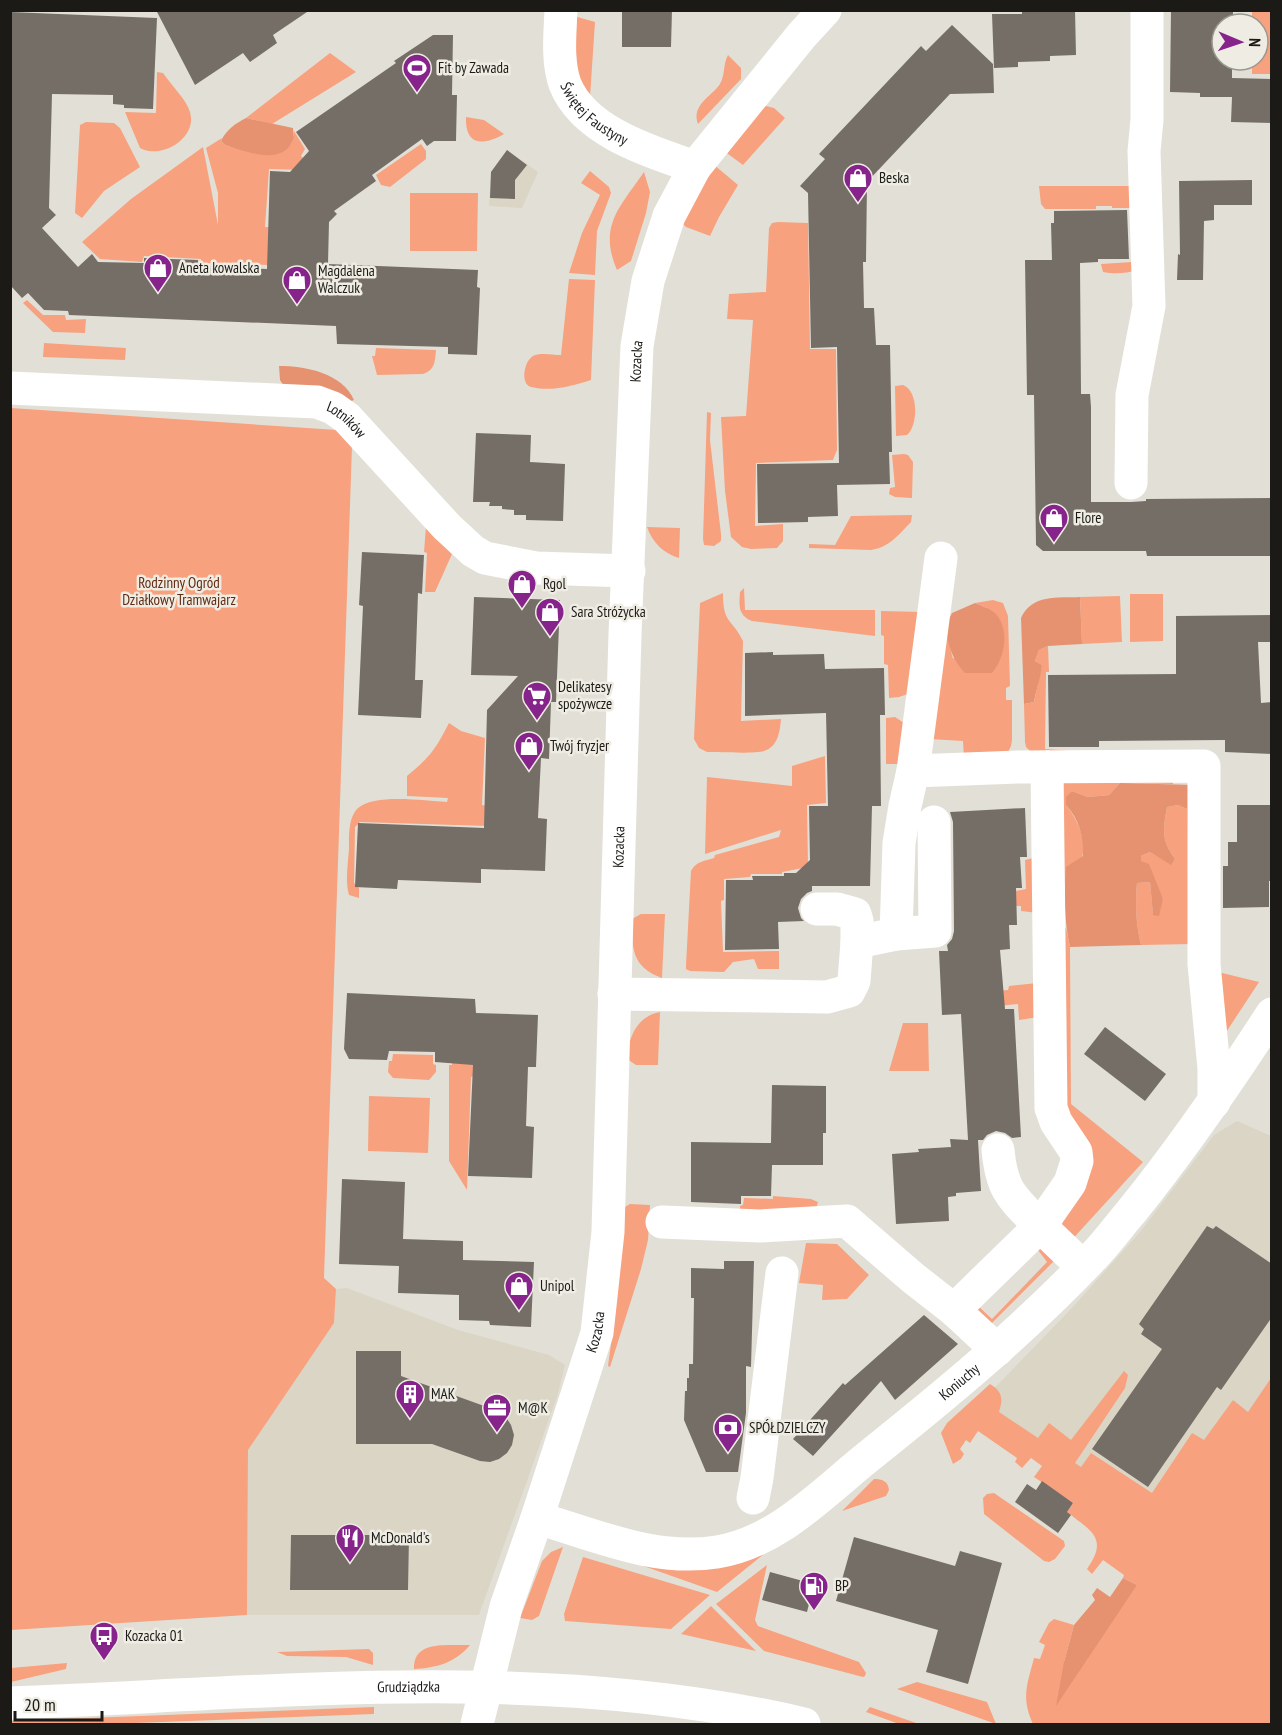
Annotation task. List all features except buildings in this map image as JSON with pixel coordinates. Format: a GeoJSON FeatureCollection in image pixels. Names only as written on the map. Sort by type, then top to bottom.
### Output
{"type":"FeatureCollection","features":[{"type":"Feature","properties":{"kind":"street","name":"Świętej Faustyny"},"geometry":{"type":"LineString","coordinates":[[561,10],[560,44],[565,84],[585,113],[604,128],[647,150],[695,167]]}},
{"type":"Feature","properties":{"kind":"street","name":"Kozacka"},"geometry":{"type":"LineString","coordinates":[[477,1725],[506,1607],[597,1333],[608,1232],[637,346],[648,281],[669,216],[695,167],[825,10]]}},
{"type":"Feature","properties":{"kind":"street"},"geometry":{"type":"LineString","coordinates":[[1131,483],[1132,395],[1149,306],[1144,151],[1147,120],[1147,10]]}},
{"type":"Feature","properties":{"kind":"street","name":"Lotników"},"geometry":{"type":"LineString","coordinates":[[10,388],[317,402],[333,408],[347,418],[447,526],[473,551],[485,558],[527,567],[628,571]]}},
{"type":"Feature","properties":{"kind":"street"},"geometry":{"type":"LineString","coordinates":[[897,934],[899,843],[913,771],[941,558]]}},
{"type":"Feature","properties":{"kind":"street"},"geometry":{"type":"LineString","coordinates":[[913,771],[1204,766],[1204,964],[1214,1068],[1214,1102]]}},
{"type":"Feature","properties":{"kind":"street"},"geometry":{"type":"LineString","coordinates":[[954,1310],[1040,1226],[1070,1183],[1077,1161],[1076,1152],[1056,1122],[1051,1108],[1047,767]]}},
{"type":"Feature","properties":{"kind":"street"},"geometry":{"type":"LineString","coordinates":[[857,942],[897,934],[935,940],[934,822]]}},
{"type":"Feature","properties":{"kind":"street"},"geometry":{"type":"LineString","coordinates":[[614,994],[745,997],[840,995],[849,991],[854,981],[858,921],[855,914],[837,909],[817,909]]}},
{"type":"Feature","properties":{"kind":"street","name":"Koniuchy"},"geometry":{"type":"LineString","coordinates":[[537,1518],[648,1551],[693,1554],[718,1552],[741,1546],[763,1537],[793,1518],[998,1350],[1083,1267],[1157,1180],[1214,1102],[1272,1014]]}},
{"type":"Feature","properties":{"kind":"street"},"geometry":{"type":"LineString","coordinates":[[998,1150],[1000,1171],[1009,1194],[1083,1267]]}},
{"type":"Feature","properties":{"kind":"street"},"geometry":{"type":"LineString","coordinates":[[662,1222],[760,1226],[847,1221],[954,1310],[998,1350]]}},
{"type":"Feature","properties":{"kind":"street"},"geometry":{"type":"LineString","coordinates":[[753,1498],[782,1273]]}},
{"type":"Feature","properties":{"kind":"street","name":"Grudziądzka"},"geometry":{"type":"LineString","coordinates":[[10,1703],[306,1689],[485,1688],[628,1695],[750,1713],[804,1725]]}},
{"type":"Feature","properties":{"kind":"shaded area"},"geometry":{"type":"Polygon","coordinates":[[[246,118],[293,128],[294,138],[286,150],[272,155],[255,154],[225,145],[221,141],[226,133],[246,118]]]}},
{"type":"Feature","properties":{"kind":"shaded area"},"geometry":{"type":"Polygon","coordinates":[[[507,150],[538,172],[522,208],[489,206],[491,172],[507,150]]]}},
{"type":"Feature","properties":{"kind":"shaded area"},"geometry":{"type":"Polygon","coordinates":[[[279,366],[311,370],[332,377],[341,383],[354,400],[349,402],[285,388],[280,380],[279,366]]]}},
{"type":"Feature","properties":{"kind":"shaded area"},"geometry":{"type":"Polygon","coordinates":[[[1080,597],[1082,644],[1048,646],[1039,650],[1035,661],[1042,665],[1034,702],[1024,704],[1021,618],[1026,610],[1038,601],[1080,597]]]}},
{"type":"Feature","properties":{"kind":"shaded area"},"geometry":{"type":"Polygon","coordinates":[[[975,603],[996,614],[1003,628],[1003,652],[992,673],[965,673],[951,652],[948,640],[945,627],[952,613],[975,603]]]}},
{"type":"Feature","properties":{"kind":"shaded area"},"geometry":{"type":"Polygon","coordinates":[[[1120,783],[1195,785],[1188,896],[1187,809],[1178,805],[1167,807],[1165,822],[1165,840],[1175,859],[1171,865],[1150,852],[1141,856],[1141,861],[1149,864],[1163,899],[1159,916],[1153,915],[1150,882],[1137,883],[1136,914],[1141,945],[1070,947],[1065,907],[1066,867],[1083,856],[1083,849],[1080,829],[1066,805],[1066,797],[1072,791],[1088,797],[1109,795],[1120,783]]]}},
{"type":"Feature","properties":{"kind":"shaded area"},"geometry":{"type":"Polygon","coordinates":[[[1237,1121],[1271,1136],[1271,1378],[1166,1541],[978,1405],[1071,1309],[1140,1232],[1214,1135],[1237,1121]]]}},
{"type":"Feature","properties":{"kind":"shaded area"},"geometry":{"type":"Polygon","coordinates":[[[347,1288],[458,1330],[549,1355],[565,1365],[557,1397],[479,1615],[247,1615],[248,1450],[334,1323],[336,1289],[347,1288]]]}},
{"type":"Feature","properties":{"kind":"shaded area"},"geometry":{"type":"Polygon","coordinates":[[[1123,1578],[1137,1585],[1056,1706],[1074,1625],[1095,1600],[1092,1595],[1097,1588],[1110,1597],[1123,1578]]]}},
{"type":"Feature","properties":{"kind":"green space"},"geometry":{"type":"Polygon","coordinates":[[[1271,11],[1271,74],[1252,74],[1252,72],[1270,72],[1270,12],[1252,12],[1271,11]]]}},
{"type":"Feature","properties":{"kind":"green space"},"geometry":{"type":"Polygon","coordinates":[[[574,16],[595,22],[590,97],[577,74],[574,16]]]}},
{"type":"Feature","properties":{"kind":"green space"},"geometry":{"type":"Polygon","coordinates":[[[330,53],[356,72],[272,124],[246,118],[330,53]]]}},
{"type":"Feature","properties":{"kind":"green space"},"geometry":{"type":"Polygon","coordinates":[[[728,55],[741,68],[741,79],[698,124],[697,112],[720,84],[728,55]]]}},
{"type":"Feature","properties":{"kind":"green space"},"geometry":{"type":"Polygon","coordinates":[[[157,72],[163,73],[182,97],[190,112],[191,122],[189,130],[176,144],[167,149],[149,151],[140,148],[125,112],[156,113],[157,72]]]}},
{"type":"Feature","properties":{"kind":"green space"},"geometry":{"type":"Polygon","coordinates":[[[766,106],[774,108],[785,118],[743,165],[724,151],[760,108],[766,106]]]}},
{"type":"Feature","properties":{"kind":"green space"},"geometry":{"type":"Polygon","coordinates":[[[466,117],[484,120],[504,134],[482,142],[477,141],[469,134],[466,117]]]}},
{"type":"Feature","properties":{"kind":"green space"},"geometry":{"type":"Polygon","coordinates":[[[86,122],[114,123],[120,128],[140,167],[104,191],[82,218],[75,213],[80,125],[86,122]]]}},
{"type":"Feature","properties":{"kind":"green space"},"geometry":{"type":"Polygon","coordinates":[[[294,131],[305,149],[301,156],[309,163],[302,170],[269,169],[265,227],[270,227],[269,265],[201,263],[201,259],[144,256],[142,262],[100,259],[82,242],[131,199],[203,147],[218,225],[218,193],[206,148],[222,138],[221,141],[225,145],[257,154],[294,138],[294,131]]]}},
{"type":"Feature","properties":{"kind":"green space"},"geometry":{"type":"Polygon","coordinates":[[[421,144],[426,151],[426,159],[390,187],[381,185],[376,175],[421,144]]]}},
{"type":"Feature","properties":{"kind":"green space"},"geometry":{"type":"Polygon","coordinates":[[[713,164],[738,185],[710,236],[683,224],[713,164]]]}},
{"type":"Feature","properties":{"kind":"green space"},"geometry":{"type":"Polygon","coordinates":[[[590,171],[609,187],[611,193],[597,231],[595,275],[569,273],[582,233],[600,195],[581,183],[590,171]]]}},
{"type":"Feature","properties":{"kind":"green space"},"geometry":{"type":"Polygon","coordinates":[[[644,172],[650,192],[646,213],[631,261],[617,270],[610,241],[614,218],[644,172]]]}},
{"type":"Feature","properties":{"kind":"green space"},"geometry":{"type":"Polygon","coordinates":[[[1039,186],[1134,186],[1136,270],[1107,273],[1103,272],[1101,264],[1132,262],[1131,208],[1096,206],[1096,209],[1045,209],[1041,204],[1039,186]]]}},
{"type":"Feature","properties":{"kind":"green space"},"geometry":{"type":"Polygon","coordinates":[[[410,193],[478,193],[477,251],[410,251],[410,193]]]}},
{"type":"Feature","properties":{"kind":"green space"},"geometry":{"type":"Polygon","coordinates":[[[772,223],[808,223],[810,349],[836,349],[837,450],[833,460],[756,463],[755,526],[783,524],[783,541],[777,548],[751,549],[742,547],[731,537],[725,491],[721,417],[746,416],[753,320],[727,319],[729,294],[766,292],[769,228],[772,223]]]}},
{"type":"Feature","properties":{"kind":"green space"},"geometry":{"type":"Polygon","coordinates":[[[569,279],[595,280],[591,380],[554,389],[531,387],[525,382],[524,377],[530,359],[539,354],[561,355],[569,279]]]}},
{"type":"Feature","properties":{"kind":"green space"},"geometry":{"type":"Polygon","coordinates":[[[27,300],[43,315],[65,315],[66,320],[86,319],[85,333],[53,332],[23,303],[27,300]]]}},
{"type":"Feature","properties":{"kind":"green space"},"geometry":{"type":"Polygon","coordinates":[[[44,343],[126,348],[125,360],[43,357],[44,343]]]}},
{"type":"Feature","properties":{"kind":"green space"},"geometry":{"type":"Polygon","coordinates":[[[376,348],[436,350],[435,362],[430,370],[423,374],[377,375],[372,356],[375,356],[376,348]]]}},
{"type":"Feature","properties":{"kind":"green space"},"geometry":{"type":"Polygon","coordinates":[[[903,385],[912,394],[915,417],[911,431],[907,435],[896,436],[895,386],[903,385]]]}},
{"type":"Feature","properties":{"kind":"green space","name":"Rodzinny Ogród Działkowy Tramwajarz"},"geometry":{"type":"Polygon","coordinates":[[[11,408],[337,430],[352,446],[324,1278],[336,1289],[334,1323],[248,1450],[247,1615],[11,1630],[11,408]]]}},
{"type":"Feature","properties":{"kind":"green space"},"geometry":{"type":"Polygon","coordinates":[[[707,412],[711,413],[710,440],[721,534],[721,541],[714,546],[704,545],[703,539],[707,412]]]}},
{"type":"Feature","properties":{"kind":"green space"},"geometry":{"type":"Polygon","coordinates":[[[892,455],[908,455],[913,462],[912,498],[895,497],[889,494],[890,488],[895,487],[892,455]]]}},
{"type":"Feature","properties":{"kind":"green space"},"geometry":{"type":"Polygon","coordinates":[[[912,515],[911,522],[898,536],[878,548],[871,550],[809,548],[809,544],[835,545],[851,516],[912,515]]]}},
{"type":"Feature","properties":{"kind":"green space"},"geometry":{"type":"Polygon","coordinates":[[[426,526],[452,554],[435,592],[425,592],[426,526]]]}},
{"type":"Feature","properties":{"kind":"green space"},"geometry":{"type":"Polygon","coordinates":[[[647,527],[680,528],[679,558],[659,547],[647,527]]]}},
{"type":"Feature","properties":{"kind":"green space"},"geometry":{"type":"Polygon","coordinates":[[[744,588],[745,610],[875,610],[875,636],[752,621],[747,619],[740,610],[740,592],[744,588]]]}},
{"type":"Feature","properties":{"kind":"green space"},"geometry":{"type":"Polygon","coordinates":[[[723,593],[724,610],[728,620],[743,641],[741,721],[781,719],[775,742],[764,751],[707,752],[699,748],[694,739],[700,603],[723,593]]]}},
{"type":"Feature","properties":{"kind":"green space"},"geometry":{"type":"Polygon","coordinates":[[[1130,594],[1163,594],[1163,641],[1130,642],[1130,594]]]}},
{"type":"Feature","properties":{"kind":"green space"},"geometry":{"type":"Polygon","coordinates":[[[1120,596],[1122,642],[1082,644],[1080,597],[1120,596]]]}},
{"type":"Feature","properties":{"kind":"green space"},"geometry":{"type":"Polygon","coordinates":[[[993,600],[1003,603],[1008,616],[1010,686],[1006,688],[1006,700],[1012,700],[1011,746],[1006,756],[964,759],[963,741],[929,739],[945,627],[953,659],[987,608],[975,603],[993,600]]]}},
{"type":"Feature","properties":{"kind":"green space"},"geometry":{"type":"Polygon","coordinates":[[[881,611],[923,612],[908,694],[899,697],[889,698],[888,665],[884,664],[884,636],[881,635],[881,611]]]}},
{"type":"Feature","properties":{"kind":"green space"},"geometry":{"type":"Polygon","coordinates":[[[1048,646],[1045,749],[1072,751],[1031,752],[1026,747],[1024,704],[1034,702],[1042,665],[1035,661],[1039,650],[1048,646]]]}},
{"type":"Feature","properties":{"kind":"green space"},"geometry":{"type":"Polygon","coordinates":[[[895,717],[904,723],[898,764],[886,764],[886,718],[895,717]]]}},
{"type":"Feature","properties":{"kind":"green space"},"geometry":{"type":"Polygon","coordinates":[[[449,723],[461,731],[485,738],[482,805],[488,806],[487,826],[360,822],[355,827],[354,883],[359,888],[359,898],[349,895],[347,878],[350,828],[357,809],[365,804],[387,799],[447,802],[448,798],[407,796],[407,776],[432,752],[449,723]]]}},
{"type":"Feature","properties":{"kind":"green space"},"geometry":{"type":"Polygon","coordinates":[[[825,756],[826,803],[807,805],[808,867],[782,872],[782,874],[751,874],[750,877],[724,879],[724,900],[721,901],[723,952],[779,951],[779,969],[758,969],[754,959],[733,962],[724,972],[686,969],[691,871],[695,865],[714,858],[715,855],[779,837],[781,830],[705,854],[707,777],[792,786],[792,766],[825,756]]]}},
{"type":"Feature","properties":{"kind":"green space"},"geometry":{"type":"Polygon","coordinates":[[[1174,772],[1173,784],[1120,783],[1109,795],[1088,797],[1072,791],[1066,805],[1080,830],[1083,851],[1079,864],[1064,885],[1058,790],[1067,778],[1174,772]]]}},
{"type":"Feature","properties":{"kind":"green space"},"geometry":{"type":"Polygon","coordinates":[[[1178,805],[1187,809],[1188,896],[1194,944],[1141,945],[1136,914],[1137,883],[1150,882],[1153,914],[1163,899],[1141,861],[1141,856],[1150,852],[1171,864],[1175,859],[1167,846],[1164,828],[1167,807],[1178,805]]]}},
{"type":"Feature","properties":{"kind":"green space"},"geometry":{"type":"Polygon","coordinates":[[[1037,857],[1038,913],[1021,911],[1021,906],[1012,906],[1011,892],[1026,889],[1025,860],[1037,857]]]}},
{"type":"Feature","properties":{"kind":"green space"},"geometry":{"type":"Polygon","coordinates":[[[641,914],[665,914],[662,978],[644,968],[635,955],[632,919],[641,914]]]}},
{"type":"Feature","properties":{"kind":"green space"},"geometry":{"type":"Polygon","coordinates":[[[1056,928],[1066,928],[1070,947],[1071,1104],[1143,1162],[1068,1244],[1062,1225],[1065,1210],[1067,1119],[1056,928]]]}},
{"type":"Feature","properties":{"kind":"green space"},"geometry":{"type":"Polygon","coordinates":[[[1214,971],[1259,982],[1219,1043],[1214,971]]]}},
{"type":"Feature","properties":{"kind":"green space"},"geometry":{"type":"Polygon","coordinates":[[[1037,983],[1039,1017],[1019,1020],[1018,1004],[998,1006],[997,991],[1008,990],[1009,986],[1037,983]]]}},
{"type":"Feature","properties":{"kind":"green space"},"geometry":{"type":"Polygon","coordinates":[[[660,1012],[658,1065],[636,1065],[627,1059],[629,1043],[635,1029],[645,1018],[660,1012]]]}},
{"type":"Feature","properties":{"kind":"green space"},"geometry":{"type":"Polygon","coordinates":[[[903,1023],[928,1023],[929,1071],[889,1071],[903,1023]]]}},
{"type":"Feature","properties":{"kind":"green space"},"geometry":{"type":"Polygon","coordinates":[[[393,1054],[433,1055],[436,1072],[429,1080],[393,1078],[388,1072],[389,1061],[392,1061],[393,1054]]]}},
{"type":"Feature","properties":{"kind":"green space"},"geometry":{"type":"Polygon","coordinates":[[[452,1055],[477,1056],[476,1076],[471,1077],[467,1190],[449,1161],[449,1065],[452,1065],[452,1055]]]}},
{"type":"Feature","properties":{"kind":"green space"},"geometry":{"type":"Polygon","coordinates":[[[369,1096],[430,1098],[428,1153],[368,1151],[369,1096]]]}},
{"type":"Feature","properties":{"kind":"green space"},"geometry":{"type":"Polygon","coordinates":[[[773,1196],[811,1199],[818,1202],[816,1209],[740,1215],[740,1206],[743,1205],[744,1198],[773,1199],[773,1196]]]}},
{"type":"Feature","properties":{"kind":"green space"},"geometry":{"type":"Polygon","coordinates":[[[630,1204],[650,1205],[648,1240],[610,1367],[608,1366],[616,1308],[620,1210],[630,1204]]]}},
{"type":"Feature","properties":{"kind":"green space"},"geometry":{"type":"Polygon","coordinates":[[[806,1243],[837,1244],[869,1275],[847,1299],[822,1300],[823,1285],[799,1283],[806,1243]]]}},
{"type":"Feature","properties":{"kind":"green space"},"geometry":{"type":"Polygon","coordinates":[[[1035,1246],[1057,1258],[990,1325],[976,1309],[976,1304],[992,1319],[1047,1262],[1035,1246]]]}},
{"type":"Feature","properties":{"kind":"green space"},"geometry":{"type":"Polygon","coordinates":[[[1124,1371],[1128,1375],[1125,1388],[1075,1463],[1081,1467],[1091,1453],[1152,1493],[1192,1433],[1204,1440],[1233,1400],[1248,1412],[1271,1378],[1271,1724],[1033,1724],[1029,1715],[1026,1699],[1027,1684],[1034,1658],[1040,1659],[1045,1645],[1039,1642],[1049,1623],[1054,1619],[1074,1625],[1064,1662],[1137,1585],[1123,1578],[1124,1575],[1103,1560],[1092,1574],[1087,1569],[1097,1550],[1097,1542],[1090,1530],[1067,1512],[1073,1503],[1034,1477],[1042,1466],[1031,1458],[1022,1468],[1015,1462],[1017,1458],[978,1431],[970,1443],[966,1440],[960,1449],[964,1454],[953,1464],[941,1433],[947,1423],[990,1384],[1001,1396],[999,1412],[1038,1438],[1049,1423],[1071,1440],[1124,1371]]]}},
{"type":"Feature","properties":{"kind":"green space"},"geometry":{"type":"Polygon","coordinates":[[[874,1479],[882,1480],[887,1484],[889,1490],[886,1496],[842,1511],[874,1479]]]}},
{"type":"Feature","properties":{"kind":"green space"},"geometry":{"type":"Polygon","coordinates":[[[994,1493],[1064,1541],[1065,1546],[1055,1559],[1049,1562],[1044,1561],[984,1514],[983,1498],[987,1494],[994,1493]]]}},
{"type":"Feature","properties":{"kind":"green space"},"geometry":{"type":"Polygon","coordinates":[[[780,1541],[717,1592],[635,1563],[780,1541]]]}},
{"type":"Feature","properties":{"kind":"green space"},"geometry":{"type":"Polygon","coordinates":[[[563,1547],[539,1616],[532,1620],[520,1618],[542,1561],[551,1552],[563,1547]]]}},
{"type":"Feature","properties":{"kind":"green space"},"geometry":{"type":"Polygon","coordinates":[[[583,1557],[710,1595],[671,1629],[565,1621],[564,1614],[583,1557]]]}},
{"type":"Feature","properties":{"kind":"green space"},"geometry":{"type":"Polygon","coordinates":[[[767,1565],[755,1620],[758,1626],[859,1662],[866,1673],[865,1676],[764,1651],[716,1604],[767,1565]]]}},
{"type":"Feature","properties":{"kind":"green space"},"geometry":{"type":"Polygon","coordinates":[[[711,1606],[756,1651],[681,1634],[711,1606]]]}},
{"type":"Feature","properties":{"kind":"green space"},"geometry":{"type":"Polygon","coordinates":[[[443,1645],[470,1645],[458,1656],[445,1663],[414,1669],[415,1659],[426,1648],[443,1645]]]}},
{"type":"Feature","properties":{"kind":"green space"},"geometry":{"type":"Polygon","coordinates":[[[369,1649],[373,1653],[373,1665],[346,1657],[287,1656],[277,1652],[369,1649]]]}},
{"type":"Feature","properties":{"kind":"green space"},"geometry":{"type":"Polygon","coordinates":[[[67,1663],[66,1669],[11,1682],[11,1668],[67,1663]]]}},
{"type":"Feature","properties":{"kind":"green space"},"geometry":{"type":"Polygon","coordinates":[[[917,1682],[987,1702],[996,1724],[897,1689],[917,1682]]]}},
{"type":"Feature","properties":{"kind":"green space"},"geometry":{"type":"Polygon","coordinates":[[[374,1707],[374,1714],[108,1724],[10,1724],[11,1721],[374,1707]]]}},
{"type":"Feature","properties":{"kind":"green space"},"geometry":{"type":"Polygon","coordinates":[[[870,1707],[919,1724],[899,1724],[866,1712],[870,1707]]]}},
{"type":"Feature","properties":{"kind":"place","name":"Fit by Zawada"},"geometry":{"type":"Point","coordinates":[417,94]}},
{"type":"Feature","properties":{"kind":"place","name":"Beska"},"geometry":{"type":"Point","coordinates":[858,204]}},
{"type":"Feature","properties":{"kind":"place","name":"Aneta kowalska"},"geometry":{"type":"Point","coordinates":[158,294]}},
{"type":"Feature","properties":{"kind":"place","name":"Magdalena Walczuk"},"geometry":{"type":"Point","coordinates":[297,306]}},
{"type":"Feature","properties":{"kind":"place","name":"Flore"},"geometry":{"type":"Point","coordinates":[1054,544]}},
{"type":"Feature","properties":{"kind":"place","name":"Rgol"},"geometry":{"type":"Point","coordinates":[522,610]}},
{"type":"Feature","properties":{"kind":"place","name":"Sara Stróżycka"},"geometry":{"type":"Point","coordinates":[550,638]}},
{"type":"Feature","properties":{"kind":"place","name":"Delikatesy spożywcze"},"geometry":{"type":"Point","coordinates":[537,722]}},
{"type":"Feature","properties":{"kind":"place","name":"Twój fryzjer"},"geometry":{"type":"Point","coordinates":[529,772]}},
{"type":"Feature","properties":{"kind":"place","name":"Unipol"},"geometry":{"type":"Point","coordinates":[519,1312]}},
{"type":"Feature","properties":{"kind":"place","name":"MAK"},"geometry":{"type":"Point","coordinates":[410,1420]}},
{"type":"Feature","properties":{"kind":"place","name":"M@K"},"geometry":{"type":"Point","coordinates":[497,1434]}},
{"type":"Feature","properties":{"kind":"place","name":"SPÓŁDZIELCZY"},"geometry":{"type":"Point","coordinates":[728,1454]}},
{"type":"Feature","properties":{"kind":"place","name":"McDonald's"},"geometry":{"type":"Point","coordinates":[350,1564]}},
{"type":"Feature","properties":{"kind":"place","name":"BP"},"geometry":{"type":"Point","coordinates":[814,1612]}},
{"type":"Feature","properties":{"kind":"place","name":"Kozacka 01"},"geometry":{"type":"Point","coordinates":[104,1662]}}]}
